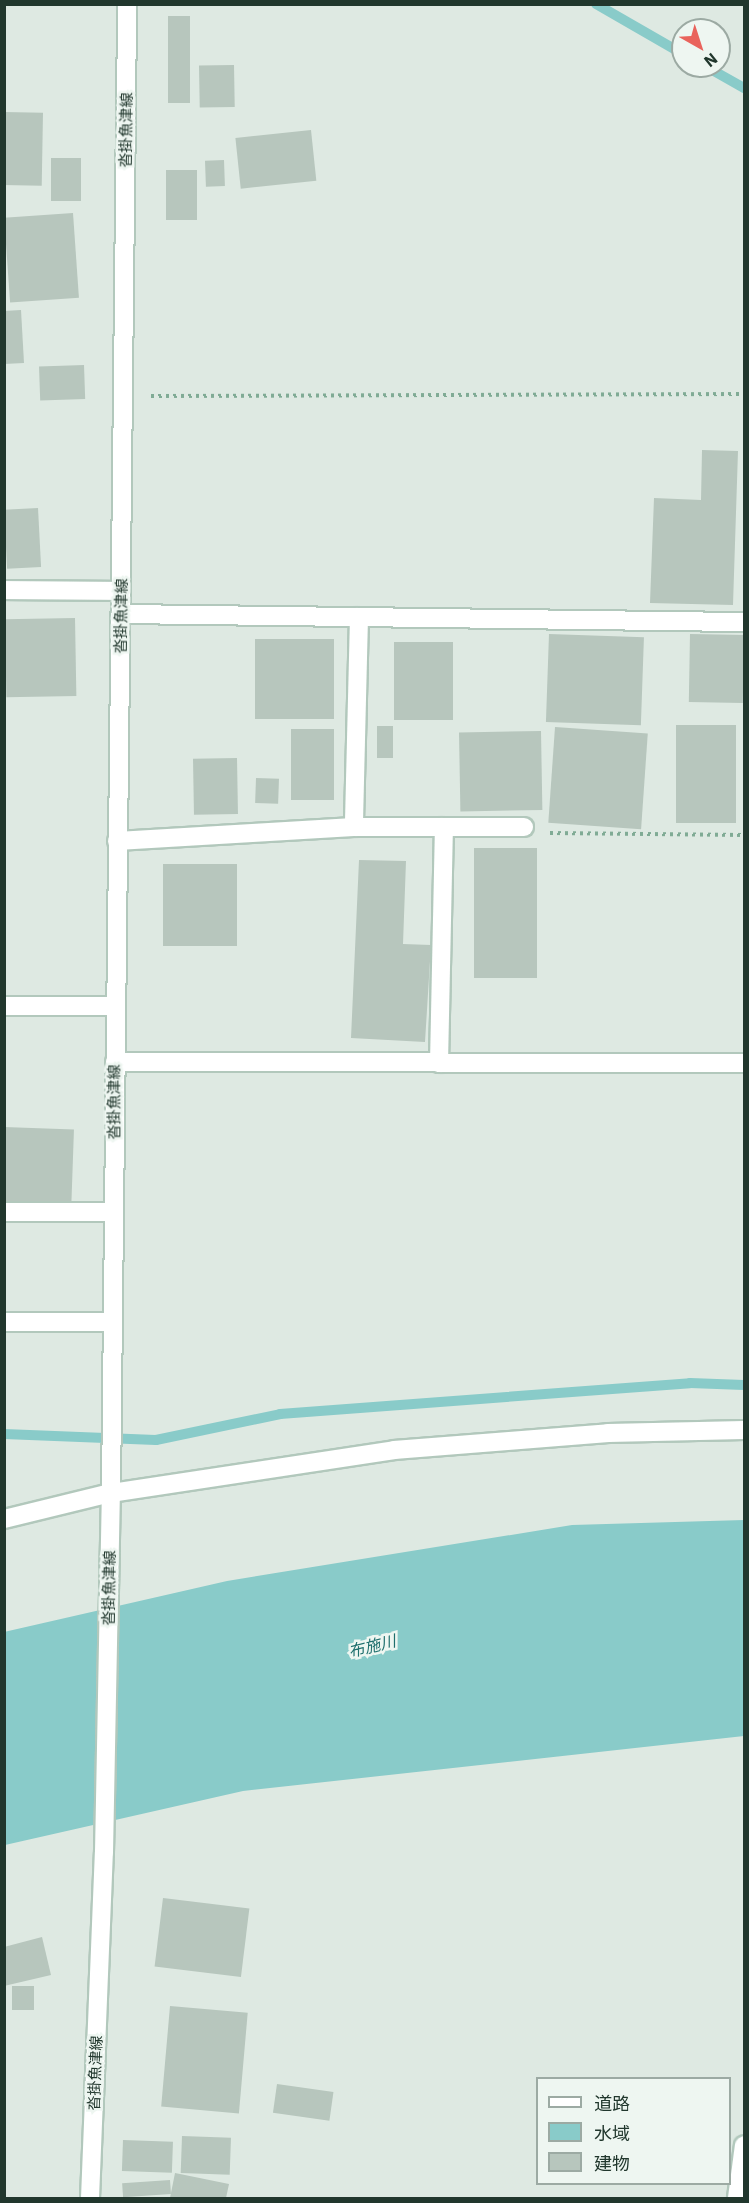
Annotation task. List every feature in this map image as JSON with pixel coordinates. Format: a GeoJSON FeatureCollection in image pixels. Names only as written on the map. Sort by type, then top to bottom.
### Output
{"type":"FeatureCollection","features":[{"type":"Feature","properties":{"kind":"street","name":"沓掛魚津線"},"geometry":{"type":"LineString","coordinates":[[90,2199],[104,1852],[111,1493],[114,1006],[121,614],[127,4]]}},
{"type":"Feature","properties":{"kind":"street"},"geometry":{"type":"LineString","coordinates":[[4,590],[121,591]]}},
{"type":"Feature","properties":{"kind":"street"},"geometry":{"type":"LineString","coordinates":[[121,614],[744,622]]}},
{"type":"Feature","properties":{"kind":"street"},"geometry":{"type":"LineString","coordinates":[[354,827],[358,617]]}},
{"type":"Feature","properties":{"kind":"street"},"geometry":{"type":"LineString","coordinates":[[117,841],[354,827],[524,826]]}},
{"type":"Feature","properties":{"kind":"street"},"geometry":{"type":"LineString","coordinates":[[440,1063],[444,827]]}},
{"type":"Feature","properties":{"kind":"street"},"geometry":{"type":"LineString","coordinates":[[4,1006],[114,1006]]}},
{"type":"Feature","properties":{"kind":"street"},"geometry":{"type":"LineString","coordinates":[[115,1062],[744,1064]]}},
{"type":"Feature","properties":{"kind":"street"},"geometry":{"type":"LineString","coordinates":[[4,1212],[113,1212]]}},
{"type":"Feature","properties":{"kind":"street"},"geometry":{"type":"LineString","coordinates":[[4,1322],[112,1322]]}},
{"type":"Feature","properties":{"kind":"street"},"geometry":{"type":"LineString","coordinates":[[4,1520],[111,1493],[394,1450],[608,1433],[744,1430]]}},
{"type":"Feature","properties":{"kind":"street"},"geometry":{"type":"LineString","coordinates":[[737,2199],[744,2145]]}},
{"type":"Feature","properties":{"kind":"path"},"geometry":{"type":"LineString","coordinates":[[123,396],[744,393]]}},
{"type":"Feature","properties":{"kind":"path"},"geometry":{"type":"LineString","coordinates":[[524,826],[541,833],[744,835]]}},
{"type":"Feature","properties":{"kind":"water","name":"布施川"},"geometry":{"type":"Polygon","coordinates":[[[744,1520],[744,1736],[243,1791],[5,1845],[4,1632],[227,1581],[572,1525],[744,1520]]]}},
{"type":"Feature","properties":{"kind":"building"},"geometry":{"type":"Polygon","coordinates":[[[168,16],[190,16],[190,103],[168,103],[168,16]]]}},
{"type":"Feature","properties":{"kind":"building"},"geometry":{"type":"Polygon","coordinates":[[[234,65],[235,107],[200,108],[199,66],[234,65]]]}},
{"type":"Feature","properties":{"kind":"building"},"geometry":{"type":"Polygon","coordinates":[[[4,112],[43,113],[42,186],[4,185],[4,112]]]}},
{"type":"Feature","properties":{"kind":"building"},"geometry":{"type":"Polygon","coordinates":[[[311,130],[316,181],[241,189],[235,138],[311,130]]]}},
{"type":"Feature","properties":{"kind":"building"},"geometry":{"type":"Polygon","coordinates":[[[51,158],[81,158],[81,201],[51,201],[51,158]]]}},
{"type":"Feature","properties":{"kind":"building"},"geometry":{"type":"Polygon","coordinates":[[[224,160],[225,186],[206,187],[205,161],[224,160]]]}},
{"type":"Feature","properties":{"kind":"building"},"geometry":{"type":"Polygon","coordinates":[[[166,170],[197,170],[197,220],[166,220],[166,170]]]}},
{"type":"Feature","properties":{"kind":"building"},"geometry":{"type":"Polygon","coordinates":[[[73,213],[79,298],[10,303],[4,218],[73,213]]]}},
{"type":"Feature","properties":{"kind":"building"},"geometry":{"type":"Polygon","coordinates":[[[21,310],[24,363],[4,364],[4,311],[21,310]]]}},
{"type":"Feature","properties":{"kind":"building"},"geometry":{"type":"Polygon","coordinates":[[[84,365],[85,399],[40,401],[39,367],[84,365]]]}},
{"type":"Feature","properties":{"kind":"building"},"geometry":{"type":"Polygon","coordinates":[[[702,450],[738,451],[733,605],[650,603],[654,498],[701,500],[702,450]]]}},
{"type":"Feature","properties":{"kind":"building"},"geometry":{"type":"Polygon","coordinates":[[[38,508],[41,567],[7,569],[4,510],[38,508]]]}},
{"type":"Feature","properties":{"kind":"building"},"geometry":{"type":"Polygon","coordinates":[[[75,618],[76,696],[6,697],[5,619],[75,618]]]}},
{"type":"Feature","properties":{"kind":"building"},"geometry":{"type":"Polygon","coordinates":[[[549,634],[644,637],[641,725],[546,722],[549,634]]]}},
{"type":"Feature","properties":{"kind":"building"},"geometry":{"type":"Polygon","coordinates":[[[690,634],[744,635],[743,703],[689,702],[690,634]]]}},
{"type":"Feature","properties":{"kind":"building"},"geometry":{"type":"Polygon","coordinates":[[[255,639],[334,639],[334,719],[255,719],[255,639]]]}},
{"type":"Feature","properties":{"kind":"building"},"geometry":{"type":"Polygon","coordinates":[[[394,642],[453,642],[453,720],[394,720],[394,642]]]}},
{"type":"Feature","properties":{"kind":"building"},"geometry":{"type":"Polygon","coordinates":[[[676,725],[736,725],[736,823],[676,823],[676,725]]]}},
{"type":"Feature","properties":{"kind":"building"},"geometry":{"type":"Polygon","coordinates":[[[377,726],[393,726],[393,758],[377,758],[377,726]]]}},
{"type":"Feature","properties":{"kind":"building"},"geometry":{"type":"Polygon","coordinates":[[[555,727],[648,733],[641,829],[548,823],[555,727]]]}},
{"type":"Feature","properties":{"kind":"building"},"geometry":{"type":"Polygon","coordinates":[[[291,729],[334,729],[334,800],[291,800],[291,729]]]}},
{"type":"Feature","properties":{"kind":"building"},"geometry":{"type":"Polygon","coordinates":[[[541,731],[542,810],[460,811],[459,732],[541,731]]]}},
{"type":"Feature","properties":{"kind":"building"},"geometry":{"type":"Polygon","coordinates":[[[237,758],[238,814],[194,815],[193,759],[237,758]]]}},
{"type":"Feature","properties":{"kind":"building"},"geometry":{"type":"Polygon","coordinates":[[[256,778],[279,779],[278,804],[255,803],[256,778]]]}},
{"type":"Feature","properties":{"kind":"building"},"geometry":{"type":"Polygon","coordinates":[[[474,848],[537,848],[537,978],[474,978],[474,848]]]}},
{"type":"Feature","properties":{"kind":"building"},"geometry":{"type":"Polygon","coordinates":[[[359,860],[406,861],[403,944],[431,945],[425,1042],[351,1038],[359,860]]]}},
{"type":"Feature","properties":{"kind":"building"},"geometry":{"type":"Polygon","coordinates":[[[163,864],[237,864],[237,946],[163,946],[163,864]]]}},
{"type":"Feature","properties":{"kind":"building"},"geometry":{"type":"Polygon","coordinates":[[[4,1127],[74,1129],[71,1205],[4,1203],[4,1127]]]}},
{"type":"Feature","properties":{"kind":"building"},"geometry":{"type":"Polygon","coordinates":[[[163,1898],[249,1909],[241,1977],[155,1966],[163,1898]]]}},
{"type":"Feature","properties":{"kind":"building"},"geometry":{"type":"Polygon","coordinates":[[[42,1937],[51,1975],[4,1986],[4,1947],[42,1937]]]}},
{"type":"Feature","properties":{"kind":"building"},"geometry":{"type":"Polygon","coordinates":[[[12,1986],[34,1986],[34,2010],[12,2010],[12,1986]]]}},
{"type":"Feature","properties":{"kind":"building"},"geometry":{"type":"Polygon","coordinates":[[[170,2006],[248,2013],[239,2113],[161,2107],[170,2006]]]}},
{"type":"Feature","properties":{"kind":"building"},"geometry":{"type":"Polygon","coordinates":[[[277,2084],[333,2092],[329,2121],[273,2113],[277,2084]]]}},
{"type":"Feature","properties":{"kind":"building"},"geometry":{"type":"Polygon","coordinates":[[[182,2136],[231,2138],[230,2175],[181,2173],[182,2136]]]}},
{"type":"Feature","properties":{"kind":"building"},"geometry":{"type":"Polygon","coordinates":[[[123,2140],[173,2142],[172,2173],[122,2171],[123,2140]]]}},
{"type":"Feature","properties":{"kind":"building"},"geometry":{"type":"Polygon","coordinates":[[[175,2173],[229,2184],[226,2198],[170,2198],[175,2173]]]}},
{"type":"Feature","properties":{"kind":"building"},"geometry":{"type":"Polygon","coordinates":[[[170,2180],[171,2194],[123,2197],[122,2183],[170,2180]]]}},
{"type":"Feature","properties":{"kind":"waterway"},"geometry":{"type":"LineString","coordinates":[[596,4],[671,47]]}},
{"type":"Feature","properties":{"kind":"waterway"},"geometry":{"type":"LineString","coordinates":[[726,78],[744,88]]}},
{"type":"Feature","properties":{"kind":"waterway"},"geometry":{"type":"LineString","coordinates":[[4,1434],[156,1440],[280,1414],[690,1383],[744,1385]]}}]}
